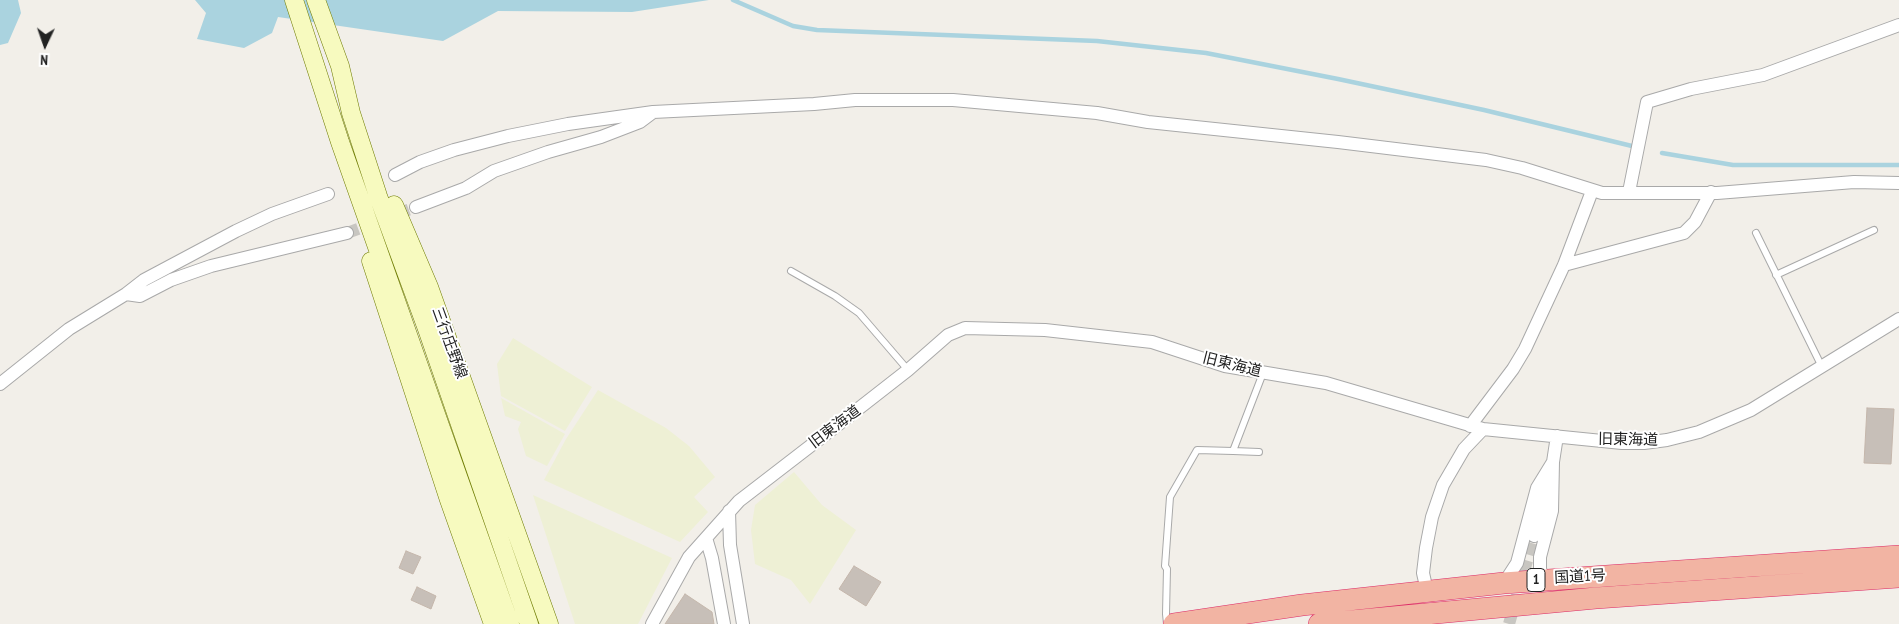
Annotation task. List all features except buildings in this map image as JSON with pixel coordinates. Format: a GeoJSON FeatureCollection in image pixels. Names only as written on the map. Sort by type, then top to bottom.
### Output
{"type":"FeatureCollection","features":[{"type":"Feature","properties":{"kind":"highway","name":"国道1号"},"geometry":{"type":"LineString","coordinates":[[1174,624],[1302,606],[1545,579],[1899,556]]}},
{"type":"Feature","properties":{"kind":"highway","name":"国道1号"},"geometry":{"type":"LineString","coordinates":[[1319,624],[1596,598],[1899,577]]}},
{"type":"Feature","properties":{"kind":"main road"},"geometry":{"type":"LineString","coordinates":[[294,0],[340,142],[510,624]]}},
{"type":"Feature","properties":{"kind":"main road","name":"三行庄野線"},"geometry":{"type":"LineString","coordinates":[[316,0],[340,66],[351,113],[386,184],[429,287],[549,624]]}},
{"type":"Feature","properties":{"kind":"main road"},"geometry":{"type":"LineString","coordinates":[[340,142],[354,205],[379,287],[492,624]]}},
{"type":"Feature","properties":{"kind":"main road","name":"三行庄野線"},"geometry":{"type":"LineString","coordinates":[[386,184],[428,329],[529,624]]}},
{"type":"Feature","properties":{"kind":"street"},"geometry":{"type":"LineString","coordinates":[[1629,192],[1647,102],[1691,89],[1763,75],[1899,25]]}},
{"type":"Feature","properties":{"kind":"street"},"geometry":{"type":"LineString","coordinates":[[386,184],[420,162],[454,150],[508,136],[568,124],[654,112],[814,104],[855,100],[953,100],[1097,113],[1148,122],[1486,160],[1522,168],[1602,193],[1711,192],[1854,182],[1899,183]]}},
{"type":"Feature","properties":{"kind":"street"},"geometry":{"type":"LineString","coordinates":[[416,207],[466,188],[494,171],[640,122],[654,112]]}},
{"type":"Feature","properties":{"kind":"street"},"geometry":{"type":"LineString","coordinates":[[1470,426],[1513,369],[1525,349],[1564,265],[1592,191]]}},
{"type":"Feature","properties":{"kind":"street"},"geometry":{"type":"LineString","coordinates":[[1564,265],[1684,233],[1695,222],[1711,192]]}},
{"type":"Feature","properties":{"kind":"street"},"geometry":{"type":"LineString","coordinates":[[0,384],[69,329],[126,294],[144,280],[272,214],[328,194]]}},
{"type":"Feature","properties":{"kind":"street"},"geometry":{"type":"LineString","coordinates":[[126,294],[140,296],[171,280],[211,266],[347,233]]}},
{"type":"Feature","properties":{"kind":"street","name":"旧東海道"},"geometry":{"type":"LineString","coordinates":[[652,624],[689,557],[739,501],[908,370],[948,335],[965,328],[1044,330],[1152,342],[1225,366],[1326,383],[1483,429],[1622,443],[1644,443],[1667,440],[1699,432],[1751,410],[1899,319]]}},
{"type":"Feature","properties":{"kind":"street"},"geometry":{"type":"LineString","coordinates":[[1427,591],[1423,573],[1426,548],[1432,517],[1443,485],[1464,449],[1483,429]]}},
{"type":"Feature","properties":{"kind":"street"},"geometry":{"type":"LineString","coordinates":[[1534,536],[1553,462],[1557,436]]}},
{"type":"Feature","properties":{"kind":"street"},"geometry":{"type":"LineString","coordinates":[[1545,579],[1540,570],[1540,557],[1552,511],[1553,462]]}},
{"type":"Feature","properties":{"kind":"street"},"geometry":{"type":"LineString","coordinates":[[1504,583],[1517,563],[1537,488],[1553,462]]}},
{"type":"Feature","properties":{"kind":"street"},"geometry":{"type":"LineString","coordinates":[[729,511],[730,545],[743,624]]}},
{"type":"Feature","properties":{"kind":"street"},"geometry":{"type":"LineString","coordinates":[[706,538],[712,558],[724,624]]}},
{"type":"Feature","properties":{"kind":"lane"},"geometry":{"type":"LineString","coordinates":[[1776,275],[1874,230]]}},
{"type":"Feature","properties":{"kind":"lane"},"geometry":{"type":"LineString","coordinates":[[1756,234],[1822,368]]}},
{"type":"Feature","properties":{"kind":"lane"},"geometry":{"type":"LineString","coordinates":[[791,271],[830,292],[859,313],[908,370]]}},
{"type":"Feature","properties":{"kind":"lane"},"geometry":{"type":"LineString","coordinates":[[1233,451],[1263,373]]}},
{"type":"Feature","properties":{"kind":"lane"},"geometry":{"type":"LineString","coordinates":[[1167,624],[1167,569],[1165,566],[1170,497],[1197,450],[1259,452]]}},
{"type":"Feature","properties":{"kind":"green space"},"geometry":{"type":"Polygon","coordinates":[[[513,338],[592,387],[565,431],[501,396],[497,364],[513,338]]]}},
{"type":"Feature","properties":{"kind":"green space"},"geometry":{"type":"Polygon","coordinates":[[[598,390],[666,428],[689,446],[715,477],[694,497],[708,512],[680,542],[544,480],[566,439],[598,390]]]}},
{"type":"Feature","properties":{"kind":"green space"},"geometry":{"type":"Polygon","coordinates":[[[501,398],[565,434],[547,466],[526,456],[518,429],[521,422],[505,416],[501,398]]]}},
{"type":"Feature","properties":{"kind":"green space"},"geometry":{"type":"Polygon","coordinates":[[[794,472],[822,505],[856,530],[810,604],[791,580],[755,564],[751,530],[755,505],[794,472]]]}},
{"type":"Feature","properties":{"kind":"green space"},"geometry":{"type":"Polygon","coordinates":[[[533,495],[672,558],[638,624],[575,624],[533,495]]]}},
{"type":"Feature","properties":{"kind":"water"},"geometry":{"type":"Polygon","coordinates":[[[0,0],[18,0],[21,13],[8,43],[0,45],[0,0]]]}},
{"type":"Feature","properties":{"kind":"water"},"geometry":{"type":"Polygon","coordinates":[[[195,0],[709,0],[632,12],[498,11],[443,41],[278,17],[272,33],[244,48],[197,39],[206,13],[195,0]]]}},
{"type":"Feature","properties":{"kind":"waterway"},"geometry":{"type":"LineString","coordinates":[[733,0],[793,26],[817,30],[1097,41],[1206,53],[1484,110],[1636,147]]}},
{"type":"Feature","properties":{"kind":"waterway"},"geometry":{"type":"LineString","coordinates":[[1662,153],[1733,165],[1899,165]]}},
{"type":"Feature","properties":{"kind":"tunnel"},"geometry":{"type":"LineString","coordinates":[[347,233],[416,207]]}},
{"type":"Feature","properties":{"kind":"tunnel"},"geometry":{"type":"LineString","coordinates":[[1509,624],[1534,536]]}}]}
